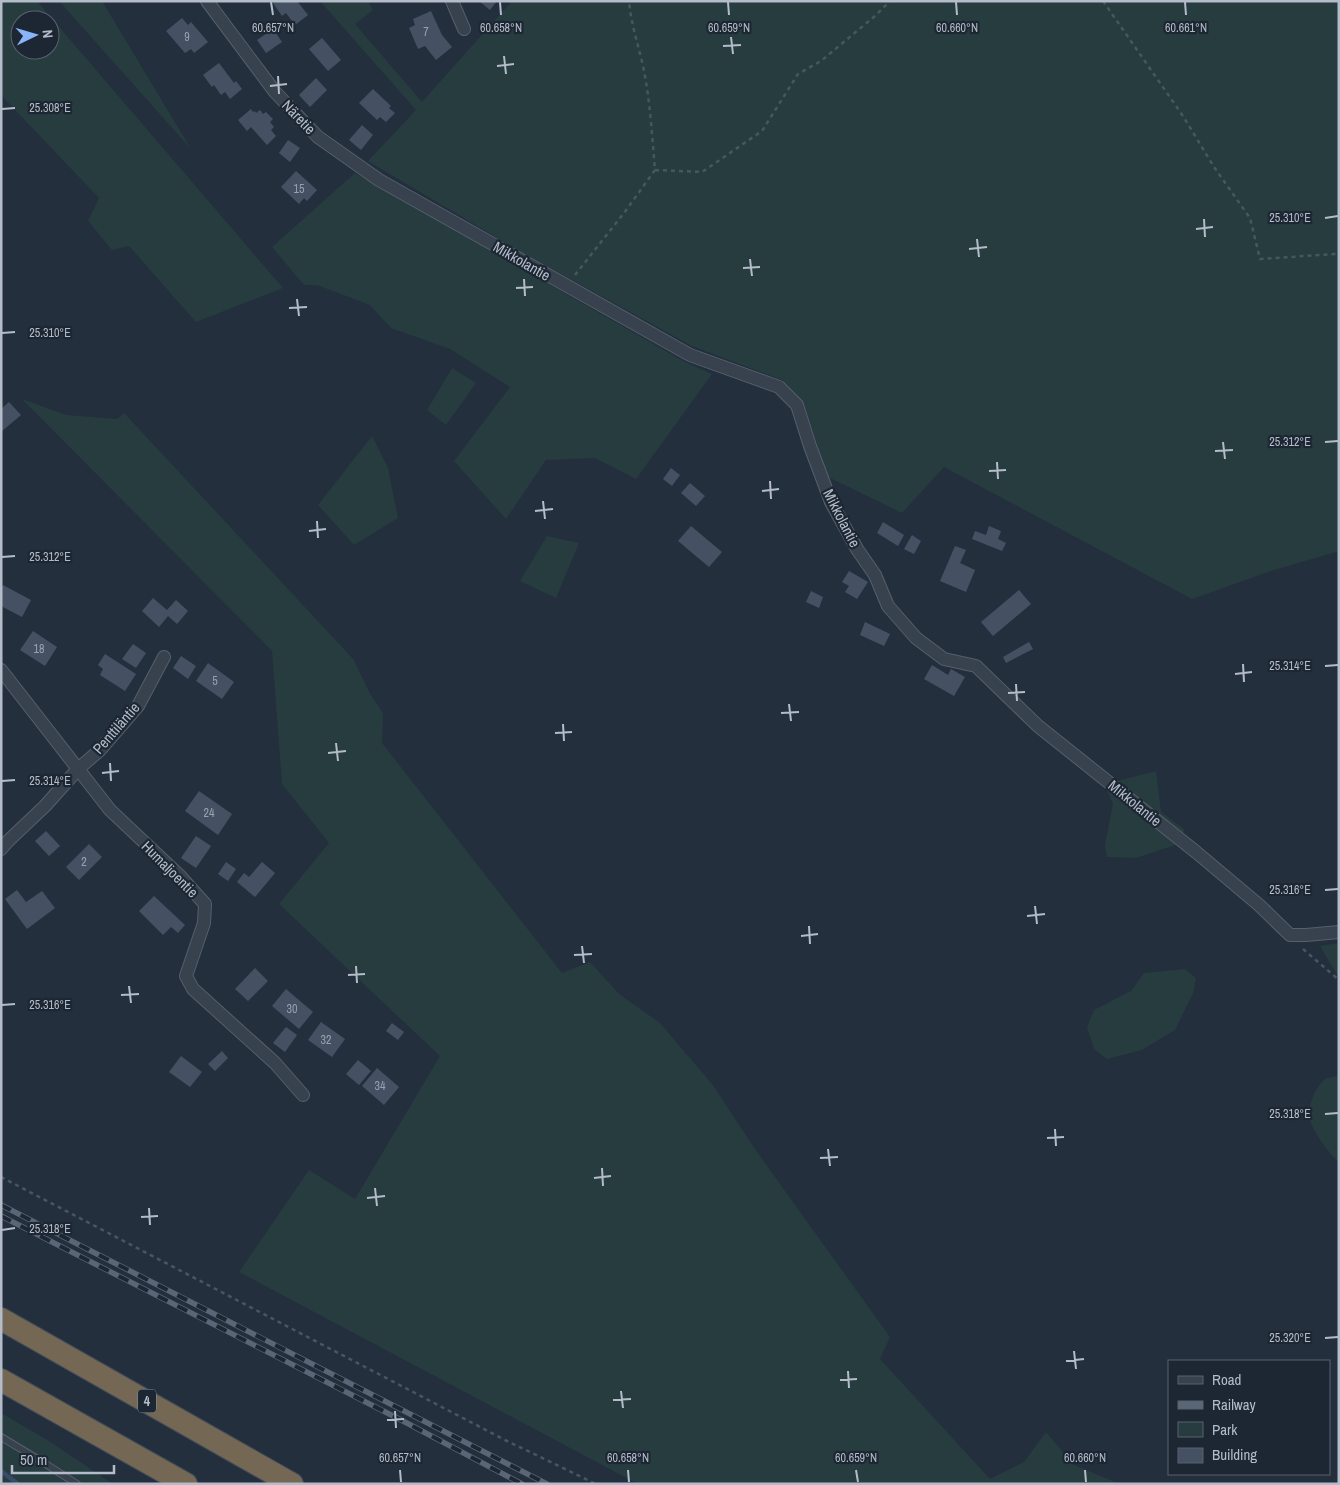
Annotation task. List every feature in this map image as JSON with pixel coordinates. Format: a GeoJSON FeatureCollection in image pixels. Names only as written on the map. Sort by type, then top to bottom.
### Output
{"type":"FeatureCollection","features":[{"type":"Feature","properties":{"kind":"highway","name":"4"},"geometry":{"type":"LineString","coordinates":[[1,1319],[292,1484]]}},
{"type":"Feature","properties":{"kind":"highway"},"geometry":{"type":"LineString","coordinates":[[1,1380],[186,1484]]}},
{"type":"Feature","properties":{"kind":"street","name":"Näretie"},"geometry":{"type":"LineString","coordinates":[[207,1],[276,92],[318,137]]}},
{"type":"Feature","properties":{"kind":"street"},"geometry":{"type":"LineString","coordinates":[[452,1],[464,29]]}},
{"type":"Feature","properties":{"kind":"street","name":"Mikkolantie"},"geometry":{"type":"LineString","coordinates":[[318,137],[379,180],[690,355],[779,387],[797,405],[831,502],[857,549],[875,575],[888,606],[916,638],[944,659],[976,666],[1038,726],[1196,852],[1259,905],[1290,935]]}},
{"type":"Feature","properties":{"kind":"street","name":"Penttiläntie"},"geometry":{"type":"LineString","coordinates":[[1,849],[45,806],[78,769],[100,750],[138,706],[164,658]]}},
{"type":"Feature","properties":{"kind":"street","name":"Humaljoentie"},"geometry":{"type":"LineString","coordinates":[[1,670],[110,810],[179,875],[205,904],[204,923],[186,976],[193,989],[276,1063],[303,1096]]}},
{"type":"Feature","properties":{"kind":"street"},"geometry":{"type":"LineString","coordinates":[[1290,935],[1339,932]]}},
{"type":"Feature","properties":{"kind":"lane"},"geometry":{"type":"LineString","coordinates":[[1,1438],[76,1484]]}},
{"type":"Feature","properties":{"kind":"path"},"geometry":{"type":"LineString","coordinates":[[566,286],[624,213],[655,170],[652,127],[643,66],[630,19],[629,1]]}},
{"type":"Feature","properties":{"kind":"path"},"geometry":{"type":"LineString","coordinates":[[655,170],[702,172],[762,131],[798,74],[821,61],[890,1]]}},
{"type":"Feature","properties":{"kind":"path"},"geometry":{"type":"LineString","coordinates":[[1103,1],[1183,116],[1214,167],[1250,218],[1260,259],[1335,254],[1339,256]]}},
{"type":"Feature","properties":{"kind":"path"},"geometry":{"type":"LineString","coordinates":[[1290,935],[1306,952],[1339,980]]}},
{"type":"Feature","properties":{"kind":"path"},"geometry":{"type":"LineString","coordinates":[[1,1177],[496,1435],[596,1484]]}},
{"type":"Feature","properties":{"kind":"green space"},"geometry":{"type":"Polygon","coordinates":[[[1,1],[37,1],[45,10],[10,10],[10,60],[60,60],[60,28],[283,288],[196,322],[129,246],[112,250],[88,221],[99,198],[1,95],[1,1]]]}},
{"type":"Feature","properties":{"kind":"green space"},"geometry":{"type":"Polygon","coordinates":[[[59,1],[102,1],[191,149],[59,1]]]}},
{"type":"Feature","properties":{"kind":"green space"},"geometry":{"type":"Polygon","coordinates":[[[320,1],[368,1],[373,10],[355,24],[422,102],[512,1],[1339,1],[1339,551],[1271,571],[1192,599],[944,467],[902,513],[828,477],[804,404],[782,380],[692,346],[521,252],[368,161],[416,110],[320,1]]]}},
{"type":"Feature","properties":{"kind":"green space"},"geometry":{"type":"Polygon","coordinates":[[[355,173],[685,362],[712,374],[636,479],[595,458],[546,460],[506,519],[454,461],[510,387],[450,349],[391,328],[370,305],[317,285],[304,285],[272,247],[355,173]]]}},
{"type":"Feature","properties":{"kind":"green space"},"geometry":{"type":"Polygon","coordinates":[[[452,368],[476,383],[446,425],[427,410],[452,368]]]}},
{"type":"Feature","properties":{"kind":"green space"},"geometry":{"type":"Polygon","coordinates":[[[22,399],[66,415],[117,419],[124,413],[354,660],[369,692],[383,713],[382,743],[562,973],[590,962],[619,994],[660,1023],[712,1084],[753,1146],[890,1337],[880,1359],[990,1479],[1024,1462],[1046,1432],[1074,1465],[1120,1484],[638,1484],[239,1272],[309,1170],[355,1199],[440,1056],[279,904],[329,843],[282,784],[272,651],[22,399]]]}},
{"type":"Feature","properties":{"kind":"green space"},"geometry":{"type":"Polygon","coordinates":[[[372,436],[388,468],[398,518],[354,545],[318,505],[372,436]]]}},
{"type":"Feature","properties":{"kind":"green space"},"geometry":{"type":"Polygon","coordinates":[[[547,536],[579,543],[556,598],[520,581],[547,536]]]}},
{"type":"Feature","properties":{"kind":"green space"},"geometry":{"type":"Polygon","coordinates":[[[1156,771],[1161,812],[1185,830],[1175,845],[1136,858],[1107,857],[1105,845],[1113,804],[1107,791],[1121,780],[1156,771]]]}},
{"type":"Feature","properties":{"kind":"green space"},"geometry":{"type":"Polygon","coordinates":[[[1339,943],[1339,978],[1320,946],[1339,943]]]}},
{"type":"Feature","properties":{"kind":"green space"},"geometry":{"type":"Polygon","coordinates":[[[1185,969],[1196,978],[1193,993],[1175,1030],[1142,1050],[1107,1059],[1094,1049],[1087,1027],[1094,1010],[1131,991],[1144,973],[1185,969]]]}},
{"type":"Feature","properties":{"kind":"green space"},"geometry":{"type":"Polygon","coordinates":[[[1339,1076],[1339,1162],[1330,1153],[1313,1128],[1309,1111],[1320,1084],[1327,1078],[1339,1076]]]}},
{"type":"Feature","properties":{"kind":"green space"},"geometry":{"type":"Polygon","coordinates":[[[1,1413],[49,1441],[113,1484],[1,1484],[1,1413]]]}},
{"type":"Feature","properties":{"kind":"building"},"geometry":{"type":"Polygon","coordinates":[[[275,1],[297,1],[308,15],[295,25],[286,13],[282,16],[273,3],[275,1]]]}},
{"type":"Feature","properties":{"kind":"building"},"geometry":{"type":"Polygon","coordinates":[[[479,1],[497,1],[490,10],[479,1]]]}},
{"type":"Feature","properties":{"kind":"building"},"geometry":{"type":"Polygon","coordinates":[[[431,11],[442,35],[452,47],[436,60],[425,46],[418,49],[409,28],[415,25],[413,19],[431,11]]]}},
{"type":"Feature","properties":{"kind":"building"},"geometry":{"type":"Polygon","coordinates":[[[182,18],[188,25],[191,22],[208,42],[194,53],[191,49],[185,53],[166,31],[182,18]]]}},
{"type":"Feature","properties":{"kind":"building"},"geometry":{"type":"Polygon","coordinates":[[[273,29],[282,42],[266,53],[257,40],[273,29]]]}},
{"type":"Feature","properties":{"kind":"building"},"geometry":{"type":"Polygon","coordinates":[[[322,38],[341,60],[328,71],[309,49],[322,38]]]}},
{"type":"Feature","properties":{"kind":"building"},"geometry":{"type":"Polygon","coordinates":[[[219,63],[234,83],[236,81],[242,89],[230,99],[225,92],[221,95],[214,85],[212,87],[203,75],[219,63]]]}},
{"type":"Feature","properties":{"kind":"building"},"geometry":{"type":"Polygon","coordinates":[[[316,78],[327,90],[310,107],[299,95],[316,78]]]}},
{"type":"Feature","properties":{"kind":"building"},"geometry":{"type":"Polygon","coordinates":[[[373,89],[391,106],[389,108],[395,113],[386,122],[380,117],[377,120],[359,103],[373,89]]]}},
{"type":"Feature","properties":{"kind":"building"},"geometry":{"type":"Polygon","coordinates":[[[251,109],[256,113],[260,110],[263,114],[266,112],[273,119],[270,122],[274,127],[271,130],[276,136],[267,145],[251,127],[247,131],[238,120],[251,109]]]}},
{"type":"Feature","properties":{"kind":"building"},"geometry":{"type":"Polygon","coordinates":[[[362,125],[373,135],[361,150],[349,140],[362,125]]]}},
{"type":"Feature","properties":{"kind":"building"},"geometry":{"type":"Polygon","coordinates":[[[288,140],[300,148],[290,162],[279,153],[288,140]]]}},
{"type":"Feature","properties":{"kind":"building"},"geometry":{"type":"Polygon","coordinates":[[[296,171],[317,190],[307,201],[304,198],[299,204],[281,187],[296,171]]]}},
{"type":"Feature","properties":{"kind":"building"},"geometry":{"type":"Polygon","coordinates":[[[9,402],[21,415],[1,432],[1,409],[9,402]]]}},
{"type":"Feature","properties":{"kind":"building"},"geometry":{"type":"Polygon","coordinates":[[[671,468],[680,475],[672,486],[663,479],[671,468]]]}},
{"type":"Feature","properties":{"kind":"building"},"geometry":{"type":"Polygon","coordinates":[[[690,483],[705,496],[696,506],[681,493],[690,483]]]}},
{"type":"Feature","properties":{"kind":"building"},"geometry":{"type":"Polygon","coordinates":[[[883,522],[904,535],[898,546],[877,533],[883,522]]]}},
{"type":"Feature","properties":{"kind":"building"},"geometry":{"type":"Polygon","coordinates":[[[691,526],[722,552],[709,567],[678,541],[691,526]]]}},
{"type":"Feature","properties":{"kind":"building"},"geometry":{"type":"Polygon","coordinates":[[[989,526],[1001,531],[998,539],[1006,543],[1002,551],[972,539],[975,531],[986,535],[989,526]]]}},
{"type":"Feature","properties":{"kind":"building"},"geometry":{"type":"Polygon","coordinates":[[[912,535],[921,541],[914,554],[904,549],[912,535]]]}},
{"type":"Feature","properties":{"kind":"building"},"geometry":{"type":"Polygon","coordinates":[[[955,546],[966,550],[960,563],[975,570],[966,592],[940,581],[955,546]]]}},
{"type":"Feature","properties":{"kind":"building"},"geometry":{"type":"Polygon","coordinates":[[[849,571],[868,582],[857,599],[845,592],[849,586],[842,582],[849,571]]]}},
{"type":"Feature","properties":{"kind":"building"},"geometry":{"type":"Polygon","coordinates":[[[3,585],[31,600],[22,617],[1,606],[1,588],[3,585]]]}},
{"type":"Feature","properties":{"kind":"building"},"geometry":{"type":"Polygon","coordinates":[[[1019,590],[1031,604],[993,636],[981,622],[1019,590]]]}},
{"type":"Feature","properties":{"kind":"building"},"geometry":{"type":"Polygon","coordinates":[[[811,591],[823,597],[819,608],[806,602],[811,591]]]}},
{"type":"Feature","properties":{"kind":"building"},"geometry":{"type":"Polygon","coordinates":[[[153,598],[167,610],[176,600],[188,611],[177,624],[168,616],[159,627],[142,611],[153,598]]]}},
{"type":"Feature","properties":{"kind":"building"},"geometry":{"type":"Polygon","coordinates":[[[865,622],[890,634],[884,646],[860,635],[865,622]]]}},
{"type":"Feature","properties":{"kind":"building"},"geometry":{"type":"Polygon","coordinates":[[[33,631],[57,647],[45,666],[20,650],[33,631]]]}},
{"type":"Feature","properties":{"kind":"building"},"geometry":{"type":"Polygon","coordinates":[[[1029,642],[1033,649],[1006,663],[1003,657],[1029,642]]]}},
{"type":"Feature","properties":{"kind":"building"},"geometry":{"type":"Polygon","coordinates":[[[133,644],[146,653],[136,668],[122,659],[133,644]]]}},
{"type":"Feature","properties":{"kind":"building"},"geometry":{"type":"Polygon","coordinates":[[[105,654],[136,674],[125,691],[100,675],[103,669],[98,665],[105,654]]]}},
{"type":"Feature","properties":{"kind":"building"},"geometry":{"type":"Polygon","coordinates":[[[181,656],[196,666],[188,679],[173,668],[181,656]]]}},
{"type":"Feature","properties":{"kind":"building"},"geometry":{"type":"Polygon","coordinates":[[[208,663],[234,682],[222,699],[196,681],[208,663]]]}},
{"type":"Feature","properties":{"kind":"building"},"geometry":{"type":"Polygon","coordinates":[[[932,665],[948,675],[951,669],[965,677],[954,696],[924,679],[932,665]]]}},
{"type":"Feature","properties":{"kind":"building"},"geometry":{"type":"Polygon","coordinates":[[[199,791],[232,814],[218,835],[185,811],[199,791]]]}},
{"type":"Feature","properties":{"kind":"building"},"geometry":{"type":"Polygon","coordinates":[[[46,831],[60,846],[49,856],[35,841],[46,831]]]}},
{"type":"Feature","properties":{"kind":"building"},"geometry":{"type":"Polygon","coordinates":[[[196,836],[211,846],[196,868],[181,858],[196,836]]]}},
{"type":"Feature","properties":{"kind":"building"},"geometry":{"type":"Polygon","coordinates":[[[89,844],[102,857],[79,880],[66,867],[89,844]]]}},
{"type":"Feature","properties":{"kind":"building"},"geometry":{"type":"Polygon","coordinates":[[[226,862],[236,869],[228,881],[218,874],[226,862]]]}},
{"type":"Feature","properties":{"kind":"building"},"geometry":{"type":"Polygon","coordinates":[[[262,862],[275,873],[255,897],[237,882],[244,873],[249,877],[262,862]]]}},
{"type":"Feature","properties":{"kind":"building"},"geometry":{"type":"Polygon","coordinates":[[[17,890],[26,902],[42,891],[55,908],[27,929],[5,899],[17,890]]]}},
{"type":"Feature","properties":{"kind":"building"},"geometry":{"type":"Polygon","coordinates":[[[154,896],[185,925],[178,933],[171,927],[163,935],[139,911],[154,896]]]}},
{"type":"Feature","properties":{"kind":"building"},"geometry":{"type":"Polygon","coordinates":[[[255,968],[268,981],[248,1001],[235,989],[255,968]]]}},
{"type":"Feature","properties":{"kind":"building"},"geometry":{"type":"Polygon","coordinates":[[[286,989],[313,1012],[299,1029],[272,1006],[286,989]]]}},
{"type":"Feature","properties":{"kind":"building"},"geometry":{"type":"Polygon","coordinates":[[[321,1022],[345,1039],[332,1057],[308,1040],[321,1022]]]}},
{"type":"Feature","properties":{"kind":"building"},"geometry":{"type":"Polygon","coordinates":[[[392,1023],[404,1032],[398,1040],[386,1031],[392,1023]]]}},
{"type":"Feature","properties":{"kind":"building"},"geometry":{"type":"Polygon","coordinates":[[[286,1027],[297,1035],[285,1052],[273,1043],[286,1027]]]}},
{"type":"Feature","properties":{"kind":"building"},"geometry":{"type":"Polygon","coordinates":[[[222,1051],[228,1058],[215,1071],[208,1064],[222,1051]]]}},
{"type":"Feature","properties":{"kind":"building"},"geometry":{"type":"Polygon","coordinates":[[[181,1056],[202,1072],[190,1087],[169,1072],[181,1056]]]}},
{"type":"Feature","properties":{"kind":"building"},"geometry":{"type":"Polygon","coordinates":[[[358,1060],[371,1071],[359,1085],[346,1074],[358,1060]]]}},
{"type":"Feature","properties":{"kind":"building"},"geometry":{"type":"Polygon","coordinates":[[[377,1068],[399,1087],[384,1105],[362,1086],[377,1068]]]}},
{"type":"Feature","properties":{"kind":"waterway"},"geometry":{"type":"LineString","coordinates":[[1,1471],[18,1484]]}},
{"type":"Feature","properties":{"kind":"railway"},"geometry":{"type":"LineString","coordinates":[[1,1205],[547,1484]]}},
{"type":"Feature","properties":{"kind":"railway"},"geometry":{"type":"LineString","coordinates":[[1,1216],[403,1421],[522,1484]]}}]}
